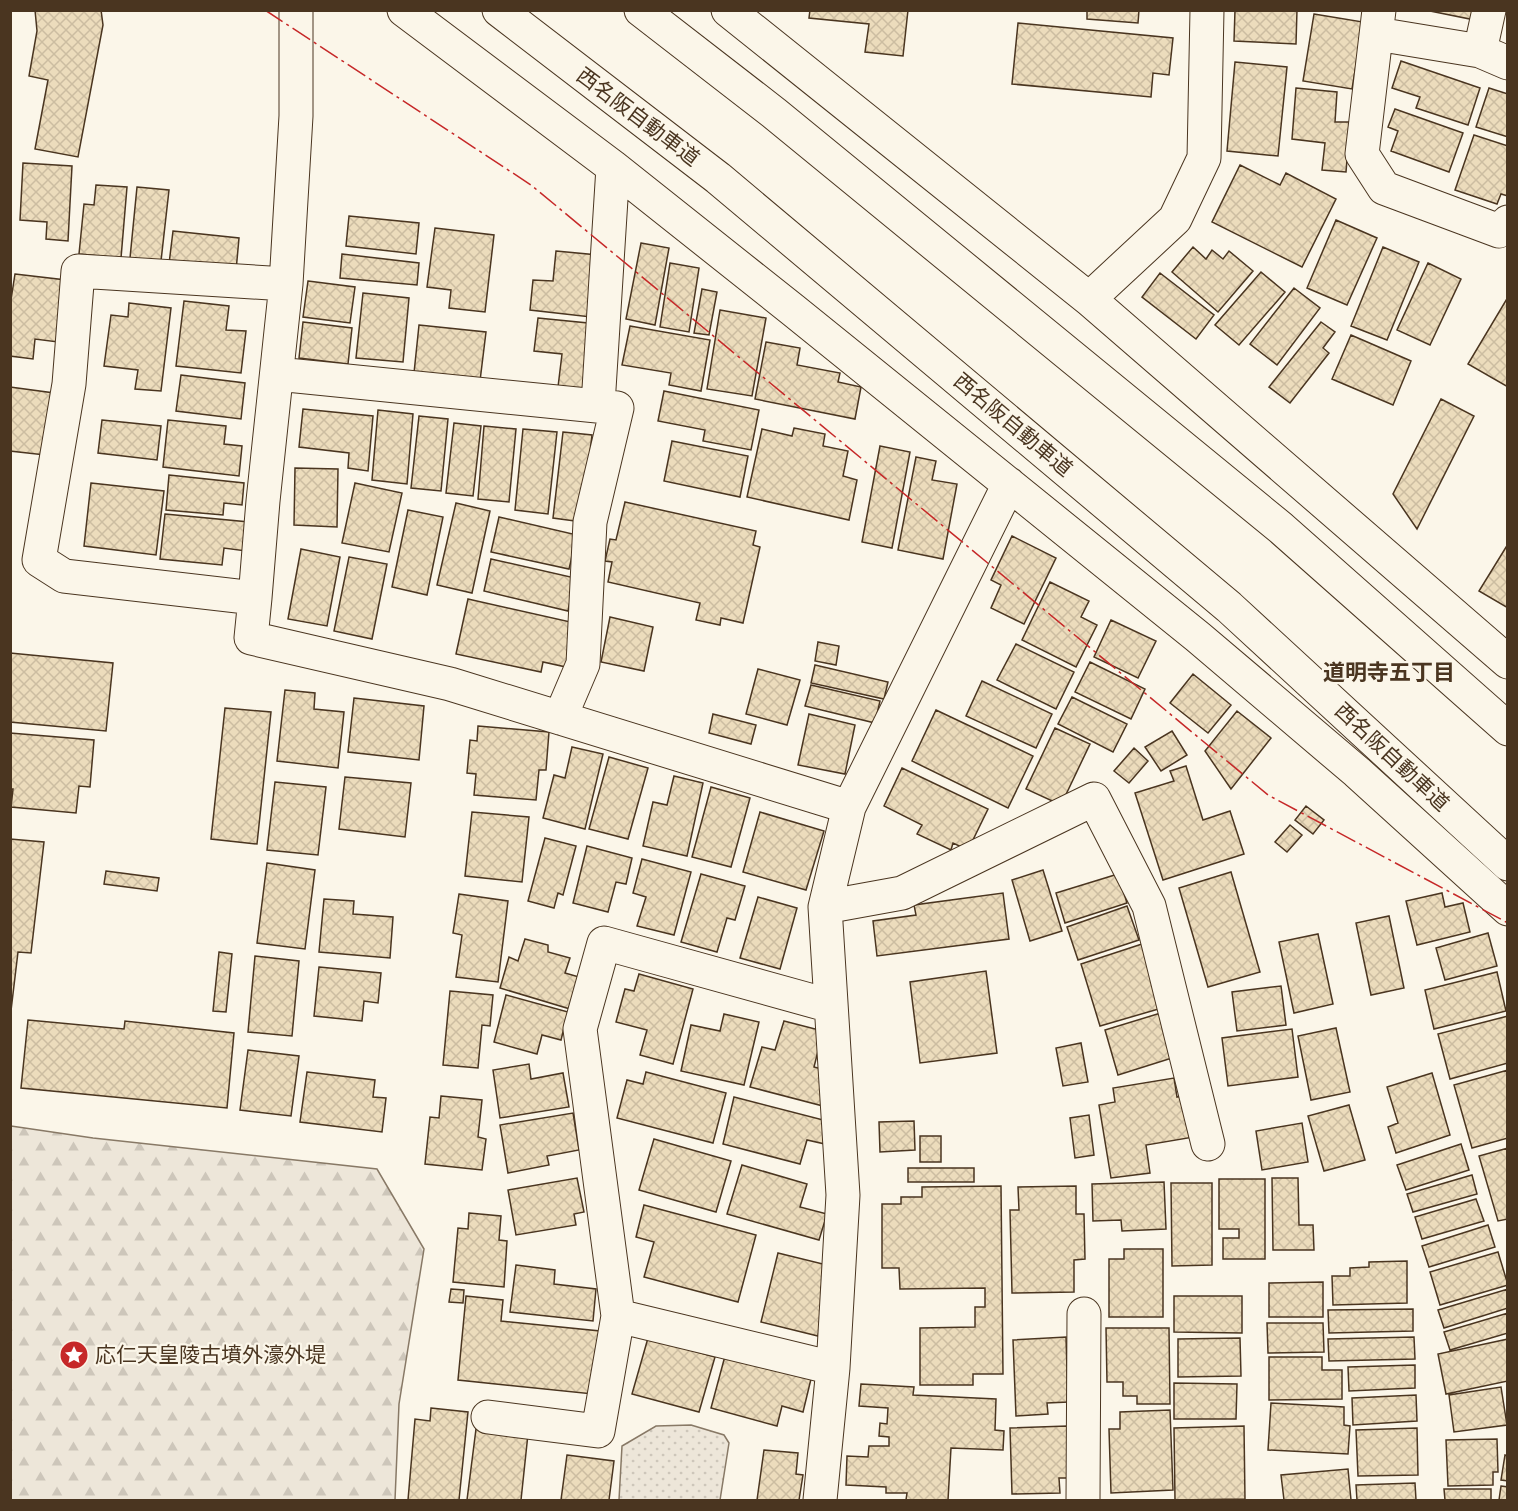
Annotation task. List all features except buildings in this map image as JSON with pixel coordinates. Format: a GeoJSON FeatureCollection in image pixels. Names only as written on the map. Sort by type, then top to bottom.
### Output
{"type":"FeatureCollection","features":[{"type":"Feature","properties":{"kind":"main road"},"geometry":{"type":"LineString","coordinates":[[296,10],[296,116],[286,284],[250,638],[450,684],[849,807]]}},
{"type":"Feature","properties":{"kind":"main road"},"geometry":{"type":"LineString","coordinates":[[404,10],[613,167],[1198,637],[1357,772],[1508,909]]}},
{"type":"Feature","properties":{"kind":"main road","name":"西名阪自動車道"},"geometry":{"type":"LineString","coordinates":[[499,10],[718,178],[1229,607],[1508,864]]}},
{"type":"Feature","properties":{"kind":"main road"},"geometry":{"type":"LineString","coordinates":[[640,10],[784,120],[1281,528],[1508,729]]}},
{"type":"Feature","properties":{"kind":"main road"},"geometry":{"type":"LineString","coordinates":[[728,10],[1089,299],[1508,662]]}},
{"type":"Feature","properties":{"kind":"main road"},"geometry":{"type":"LineString","coordinates":[[1089,299],[1175,219],[1204,158],[1207,10]]}},
{"type":"Feature","properties":{"kind":"main road"},"geometry":{"type":"LineString","coordinates":[[1488,10],[1494,57],[1378,22],[1362,154],[1384,188],[1499,231],[1508,222]]}},
{"type":"Feature","properties":{"kind":"main road"},"geometry":{"type":"LineString","coordinates":[[597,405],[613,167]]}},
{"type":"Feature","properties":{"kind":"main road"},"geometry":{"type":"LineString","coordinates":[[255,598],[64,576],[39,560],[69,384],[78,272],[286,284]]}},
{"type":"Feature","properties":{"kind":"main road"},"geometry":{"type":"LineString","coordinates":[[277,374],[617,408],[590,522],[583,664],[560,718]]}},
{"type":"Feature","properties":{"kind":"main road"},"geometry":{"type":"LineString","coordinates":[[820,1500],[833,1368],[843,1195],[825,907],[849,807],[1010,484]]}},
{"type":"Feature","properties":{"kind":"main road"},"geometry":{"type":"LineString","coordinates":[[825,907],[902,892],[1094,799],[1149,906],[1208,1144]]}},
{"type":"Feature","properties":{"kind":"main road"},"geometry":{"type":"LineString","coordinates":[[488,1417],[597,1431],[618,1316],[580,1029],[604,943],[831,1006]]}},
{"type":"Feature","properties":{"kind":"main road"},"geometry":{"type":"LineString","coordinates":[[1083,1500],[1084,1314]]}},
{"type":"Feature","properties":{"kind":"main road"},"geometry":{"type":"LineString","coordinates":[[618,1316],[833,1368]]}},
{"type":"Feature","properties":{"kind":"green space"},"geometry":{"type":"Polygon","coordinates":[[[11,1126],[93,1138],[377,1169],[424,1249],[399,1404],[395,1500],[11,1500],[11,1126]]]}},
{"type":"Feature","properties":{"kind":"green space"},"geometry":{"type":"Polygon","coordinates":[[[691,1425],[724,1435],[729,1443],[720,1500],[619,1500],[622,1446],[656,1426],[691,1425]]]}},
{"type":"Feature","properties":{"kind":"power"},"geometry":{"type":"LineString","coordinates":[[265,10],[531,185],[1268,795],[1508,923]]}},
{"type":"Feature","properties":{"kind":"place","name":"応仁天皇陵古墳外濠外堤"},"geometry":{"type":"Point","coordinates":[74,1355]}},
{"type":"Feature","properties":{"kind":"district","name":"道明寺五丁目"},"geometry":{"type":"Point","coordinates":[1389,672]}}]}
